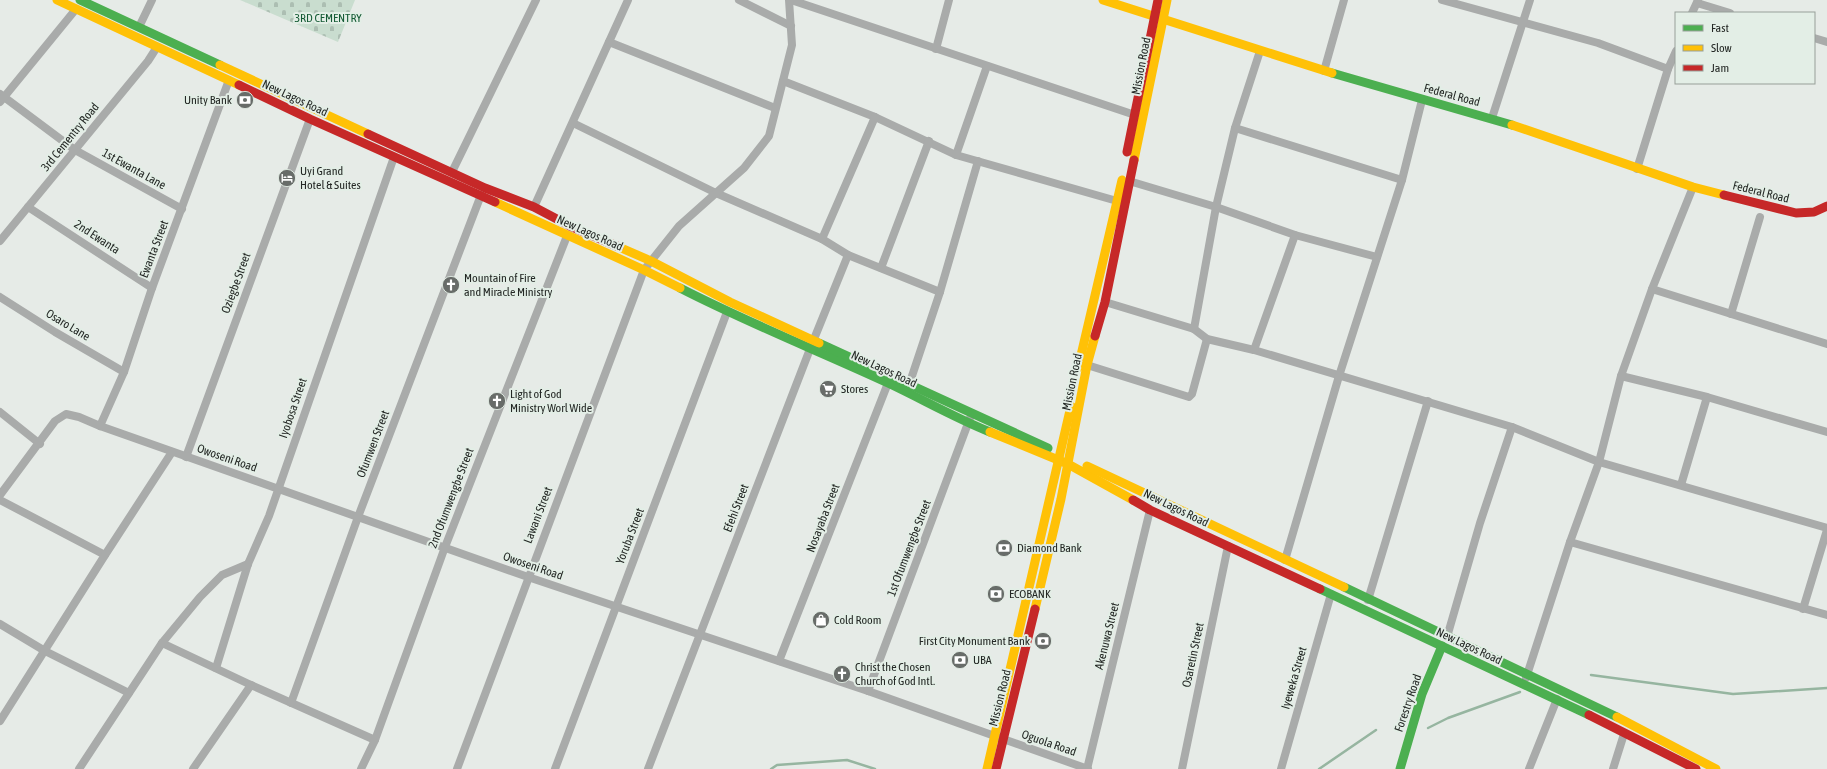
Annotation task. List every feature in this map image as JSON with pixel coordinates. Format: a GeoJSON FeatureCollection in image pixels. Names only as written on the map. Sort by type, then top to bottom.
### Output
{"type":"FeatureCollection","features":[{"type":"Feature","properties":{"kind":"main road","name":"New Lagos Road"},"geometry":{"type":"LineString","coordinates":[[57,0],[310,119],[644,270],[727,312],[910,383],[972,412],[1059,457]]}},
{"type":"Feature","properties":{"kind":"main road","name":"New Lagos Road"},"geometry":{"type":"LineString","coordinates":[[80,0],[452,172],[505,196],[534,207],[570,226],[650,261],[812,345],[968,423],[1069,461],[1285,560],[1607,712],[1716,769]]}},
{"type":"Feature","properties":{"kind":"main road","name":"Federal Road"},"geometry":{"type":"LineString","coordinates":[[1103,0],[1324,71],[1422,100],[1492,118],[1693,187],[1796,213],[1814,212],[1827,206]]}},
{"type":"Feature","properties":{"kind":"main road","name":"Mission Road"},"geometry":{"type":"LineString","coordinates":[[987,769],[998,738],[1069,461],[1087,365],[1105,302],[1159,18],[1158,0]]}},
{"type":"Feature","properties":{"kind":"main road","name":"Mission Road"},"geometry":{"type":"LineString","coordinates":[[996,769],[998,738],[1059,457],[1117,201],[1134,115],[1159,18],[1167,0]]}},
{"type":"Feature","properties":{"kind":"main road","name":"New Lagos Road"},"geometry":{"type":"LineString","coordinates":[[1069,461],[1150,510],[1524,685],[1558,699],[1624,734],[1696,769]]}},
{"type":"Feature","properties":{"kind":"main road","name":"Forestry Road"},"geometry":{"type":"LineString","coordinates":[[1400,769],[1422,694],[1442,646]]}},
{"type":"Feature","properties":{"kind":"street"},"geometry":{"type":"LineString","coordinates":[[139,27],[152,0]]}},
{"type":"Feature","properties":{"kind":"street"},"geometry":{"type":"LineString","coordinates":[[452,172],[536,0]]}},
{"type":"Feature","properties":{"kind":"street"},"geometry":{"type":"LineString","coordinates":[[534,207],[628,0]]}},
{"type":"Feature","properties":{"kind":"street"},"geometry":{"type":"LineString","coordinates":[[739,0],[791,26]]}},
{"type":"Feature","properties":{"kind":"street"},"geometry":{"type":"LineString","coordinates":[[790,0],[1134,115]]}},
{"type":"Feature","properties":{"kind":"street","name":"Lawani Street"},"geometry":{"type":"LineString","coordinates":[[457,769],[644,270],[679,226],[744,168],[769,136],[792,45],[790,0]]}},
{"type":"Feature","properties":{"kind":"street"},"geometry":{"type":"LineString","coordinates":[[936,49],[949,0]]}},
{"type":"Feature","properties":{"kind":"street"},"geometry":{"type":"LineString","coordinates":[[1324,71],[1344,0]]}},
{"type":"Feature","properties":{"kind":"street"},"geometry":{"type":"LineString","coordinates":[[1442,0],[1598,43],[1668,69]]}},
{"type":"Feature","properties":{"kind":"street"},"geometry":{"type":"LineString","coordinates":[[1492,118],[1530,0]]}},
{"type":"Feature","properties":{"kind":"street"},"geometry":{"type":"LineString","coordinates":[[1692,12],[1697,1],[1727,12]]}},
{"type":"Feature","properties":{"kind":"street"},"geometry":{"type":"LineString","coordinates":[[1,98],[76,9]]}},
{"type":"Feature","properties":{"kind":"street"},"geometry":{"type":"LineString","coordinates":[[1815,38],[1827,42]]}},
{"type":"Feature","properties":{"kind":"street"},"geometry":{"type":"LineString","coordinates":[[609,42],[775,108]]}},
{"type":"Feature","properties":{"kind":"street","name":"3rd Cementry Road"},"geometry":{"type":"LineString","coordinates":[[0,241],[148,61],[157,46]]}},
{"type":"Feature","properties":{"kind":"street"},"geometry":{"type":"LineString","coordinates":[[1194,328],[1216,208],[1235,128],[1260,51]]}},
{"type":"Feature","properties":{"kind":"street"},"geometry":{"type":"LineString","coordinates":[[1637,169],[1668,69],[1675,53]]}},
{"type":"Feature","properties":{"kind":"street"},"geometry":{"type":"LineString","coordinates":[[956,155],[986,66]]}},
{"type":"Feature","properties":{"kind":"street","name":"Ewanta Street"},"geometry":{"type":"LineString","coordinates":[[100,426],[124,372],[152,288],[229,80]]}},
{"type":"Feature","properties":{"kind":"street"},"geometry":{"type":"LineString","coordinates":[[783,81],[875,117],[956,155],[1117,201]]}},
{"type":"Feature","properties":{"kind":"street","name":"1st Ewanta Lane"},"geometry":{"type":"LineString","coordinates":[[1,98],[75,150],[182,209]]}},
{"type":"Feature","properties":{"kind":"street"},"geometry":{"type":"LineString","coordinates":[[1285,560],[1339,376],[1402,180],[1422,100]]}},
{"type":"Feature","properties":{"kind":"street"},"geometry":{"type":"LineString","coordinates":[[822,239],[875,117]]}},
{"type":"Feature","properties":{"kind":"street","name":"Oziegbe Street"},"geometry":{"type":"LineString","coordinates":[[186,457],[310,119]]}},
{"type":"Feature","properties":{"kind":"street"},"geometry":{"type":"LineString","coordinates":[[573,123],[716,193],[822,239],[848,255],[940,292]]}},
{"type":"Feature","properties":{"kind":"street"},"geometry":{"type":"LineString","coordinates":[[1235,128],[1402,180]]}},
{"type":"Feature","properties":{"kind":"street"},"geometry":{"type":"LineString","coordinates":[[881,268],[929,142]]}},
{"type":"Feature","properties":{"kind":"street","name":"Iyobosa Street"},"geometry":{"type":"LineString","coordinates":[[216,668],[248,564],[269,516],[277,489],[394,157]]}},
{"type":"Feature","properties":{"kind":"street"},"geometry":{"type":"LineString","coordinates":[[906,392],[940,292],[978,161]]}},
{"type":"Feature","properties":{"kind":"street"},"geometry":{"type":"LineString","coordinates":[[1129,181],[1294,234],[1377,257]]}},
{"type":"Feature","properties":{"kind":"street"},"geometry":{"type":"LineString","coordinates":[[1524,685],[1570,542],[1599,462],[1621,376],[1652,289],[1693,187]]}},
{"type":"Feature","properties":{"kind":"street","name":"Ofumwen Street"},"geometry":{"type":"LineString","coordinates":[[291,703],[358,517],[481,195]]}},
{"type":"Feature","properties":{"kind":"street","name":"2nd Ewanta"},"geometry":{"type":"LineString","coordinates":[[28,207],[152,288]]}},
{"type":"Feature","properties":{"kind":"street"},"geometry":{"type":"LineString","coordinates":[[1730,314],[1760,217]]}},
{"type":"Feature","properties":{"kind":"street"},"geometry":{"type":"LineString","coordinates":[[1254,350],[1294,234]]}},
{"type":"Feature","properties":{"kind":"street","name":"2nd Ofumwengbe Street"},"geometry":{"type":"LineString","coordinates":[[361,769],[375,740],[445,547],[567,236]]}},
{"type":"Feature","properties":{"kind":"street","name":"Efehi Street"},"geometry":{"type":"LineString","coordinates":[[648,769],[848,255]]}},
{"type":"Feature","properties":{"kind":"street"},"geometry":{"type":"LineString","coordinates":[[1652,289],[1827,344]]}},
{"type":"Feature","properties":{"kind":"street","name":"Osaro Lane"},"geometry":{"type":"LineString","coordinates":[[0,297],[55,332],[124,372]]}},
{"type":"Feature","properties":{"kind":"street"},"geometry":{"type":"LineString","coordinates":[[1105,302],[1194,328],[1208,339],[1254,350],[1428,401],[1512,428],[1599,462],[1827,529],[1803,609]]}},
{"type":"Feature","properties":{"kind":"street","name":"Yoruba Street"},"geometry":{"type":"LineString","coordinates":[[555,769],[727,312]]}},
{"type":"Feature","properties":{"kind":"street"},"geometry":{"type":"LineString","coordinates":[[1087,365],[1189,397],[1192,394],[1208,339]]}},
{"type":"Feature","properties":{"kind":"street"},"geometry":{"type":"LineString","coordinates":[[1621,376],[1707,397],[1827,432]]}},
{"type":"Feature","properties":{"kind":"street","name":"Nosayaba Street"},"geometry":{"type":"LineString","coordinates":[[779,661],[888,383]]}},
{"type":"Feature","properties":{"kind":"street"},"geometry":{"type":"LineString","coordinates":[[1681,485],[1707,397]]}},
{"type":"Feature","properties":{"kind":"street"},"geometry":{"type":"LineString","coordinates":[[1368,600],[1428,401]]}},
{"type":"Feature","properties":{"kind":"street"},"geometry":{"type":"LineString","coordinates":[[0,412],[40,444],[0,495]]}},
{"type":"Feature","properties":{"kind":"street","name":"1st Ofumwengbe Street"},"geometry":{"type":"LineString","coordinates":[[868,691],[972,412]]}},
{"type":"Feature","properties":{"kind":"street","name":"Owoseni Road"},"geometry":{"type":"LineString","coordinates":[[40,444],[56,421],[66,414],[79,417],[186,457],[528,577],[868,691],[998,738]]}},
{"type":"Feature","properties":{"kind":"street"},"geometry":{"type":"LineString","coordinates":[[1447,636],[1480,523],[1512,428]]}},
{"type":"Feature","properties":{"kind":"street"},"geometry":{"type":"LineString","coordinates":[[0,722],[105,554],[172,452]]}},
{"type":"Feature","properties":{"kind":"street"},"geometry":{"type":"LineString","coordinates":[[0,500],[105,554]]}},
{"type":"Feature","properties":{"kind":"street","name":"Akenuwa Street"},"geometry":{"type":"LineString","coordinates":[[1088,769],[1150,510]]}},
{"type":"Feature","properties":{"kind":"street"},"geometry":{"type":"LineString","coordinates":[[1570,542],[1827,615]]}},
{"type":"Feature","properties":{"kind":"street","name":"Osaretin Street"},"geometry":{"type":"LineString","coordinates":[[1182,769],[1228,546]]}},
{"type":"Feature","properties":{"kind":"street"},"geometry":{"type":"LineString","coordinates":[[80,769],[162,643],[200,597],[222,574],[248,564]]}},
{"type":"Feature","properties":{"kind":"street","name":"Iyeweka Street"},"geometry":{"type":"LineString","coordinates":[[1281,769],[1331,594]]}},
{"type":"Feature","properties":{"kind":"street"},"geometry":{"type":"LineString","coordinates":[[0,624],[45,652],[129,694]]}},
{"type":"Feature","properties":{"kind":"street"},"geometry":{"type":"LineString","coordinates":[[162,643],[251,685],[375,740]]}},
{"type":"Feature","properties":{"kind":"street"},"geometry":{"type":"LineString","coordinates":[[193,769],[251,685]]}},
{"type":"Feature","properties":{"kind":"street"},"geometry":{"type":"LineString","coordinates":[[1529,769],[1558,699]]}},
{"type":"Feature","properties":{"kind":"street"},"geometry":{"type":"LineString","coordinates":[[1613,769],[1624,734]]}},
{"type":"Feature","properties":{"kind":"street","name":"Oguola Road"},"geometry":{"type":"LineString","coordinates":[[998,738],[1088,769]]}},
{"type":"Feature","properties":{"kind":"green space","name":"3RD CEMENTRY"},"geometry":{"type":"Polygon","coordinates":[[[240,0],[355,0],[338,42],[240,0]]]}},
{"type":"Feature","properties":{"kind":"waterway"},"geometry":{"type":"LineString","coordinates":[[1591,675],[1733,694],[1827,688]]}},
{"type":"Feature","properties":{"kind":"waterway"},"geometry":{"type":"LineString","coordinates":[[1428,728],[1448,718],[1520,692]]}},
{"type":"Feature","properties":{"kind":"waterway"},"geometry":{"type":"LineString","coordinates":[[1319,769],[1376,730]]}},
{"type":"Feature","properties":{"kind":"waterway"},"geometry":{"type":"LineString","coordinates":[[771,769],[777,765],[847,760],[875,769]]}},
{"type":"Feature","properties":{"kind":"traffic: fast"},"geometry":{"type":"LineString","coordinates":[[80,0],[220,65]]}},
{"type":"Feature","properties":{"kind":"traffic: fast"},"geometry":{"type":"LineString","coordinates":[[1332,73],[1512,125]]}},
{"type":"Feature","properties":{"kind":"traffic: fast"},"geometry":{"type":"LineString","coordinates":[[680,288],[758,325],[888,383],[951,415],[990,432]]}},
{"type":"Feature","properties":{"kind":"traffic: fast"},"geometry":{"type":"LineString","coordinates":[[819,343],[1048,448]]}},
{"type":"Feature","properties":{"kind":"traffic: fast"},"geometry":{"type":"LineString","coordinates":[[1344,587],[1617,717]]}},
{"type":"Feature","properties":{"kind":"traffic: fast"},"geometry":{"type":"LineString","coordinates":[[1320,589],[1589,715]]}},
{"type":"Feature","properties":{"kind":"traffic: fast"},"geometry":{"type":"LineString","coordinates":[[1400,769],[1422,694],[1442,646]]}},
{"type":"Feature","properties":{"kind":"traffic: slow"},"geometry":{"type":"LineString","coordinates":[[57,0],[239,85]]}},
{"type":"Feature","properties":{"kind":"traffic: slow"},"geometry":{"type":"LineString","coordinates":[[1103,0],[1332,73]]}},
{"type":"Feature","properties":{"kind":"traffic: slow"},"geometry":{"type":"LineString","coordinates":[[1134,160],[1167,0]]}},
{"type":"Feature","properties":{"kind":"traffic: slow"},"geometry":{"type":"LineString","coordinates":[[220,65],[368,134]]}},
{"type":"Feature","properties":{"kind":"traffic: slow"},"geometry":{"type":"LineString","coordinates":[[1512,125],[1693,187],[1724,195]]}},
{"type":"Feature","properties":{"kind":"traffic: slow"},"geometry":{"type":"LineString","coordinates":[[1078,368],[1122,180]]}},
{"type":"Feature","properties":{"kind":"traffic: slow"},"geometry":{"type":"LineString","coordinates":[[495,202],[680,288]]}},
{"type":"Feature","properties":{"kind":"traffic: slow"},"geometry":{"type":"LineString","coordinates":[[619,247],[651,261],[730,302],[819,343]]}},
{"type":"Feature","properties":{"kind":"traffic: slow"},"geometry":{"type":"LineString","coordinates":[[1035,609],[1061,499],[1087,365],[1095,336]]}},
{"type":"Feature","properties":{"kind":"traffic: slow"},"geometry":{"type":"LineString","coordinates":[[987,769],[1071,406]]}},
{"type":"Feature","properties":{"kind":"traffic: slow"},"geometry":{"type":"LineString","coordinates":[[990,432],[1068,464],[1133,500]]}},
{"type":"Feature","properties":{"kind":"traffic: slow"},"geometry":{"type":"LineString","coordinates":[[1087,466],[1344,587]]}},
{"type":"Feature","properties":{"kind":"traffic: slow"},"geometry":{"type":"LineString","coordinates":[[1617,717],[1716,769]]}},
{"type":"Feature","properties":{"kind":"traffic: jam"},"geometry":{"type":"LineString","coordinates":[[1127,152],[1158,0]]}},
{"type":"Feature","properties":{"kind":"traffic: jam"},"geometry":{"type":"LineString","coordinates":[[239,85],[310,119],[495,202]]}},
{"type":"Feature","properties":{"kind":"traffic: jam"},"geometry":{"type":"LineString","coordinates":[[368,134],[485,188],[534,207],[570,226],[619,247]]}},
{"type":"Feature","properties":{"kind":"traffic: jam"},"geometry":{"type":"LineString","coordinates":[[1095,336],[1105,302],[1134,160]]}},
{"type":"Feature","properties":{"kind":"traffic: jam"},"geometry":{"type":"LineString","coordinates":[[1724,195],[1796,213],[1814,212],[1827,206]]}},
{"type":"Feature","properties":{"kind":"traffic: jam"},"geometry":{"type":"LineString","coordinates":[[1133,500],[1150,510],[1320,589]]}},
{"type":"Feature","properties":{"kind":"traffic: jam"},"geometry":{"type":"LineString","coordinates":[[996,769],[1035,609]]}},
{"type":"Feature","properties":{"kind":"traffic: jam"},"geometry":{"type":"LineString","coordinates":[[1589,715],[1696,769]]}},
{"type":"Feature","properties":{"kind":"place","name":"Unity Bank"},"geometry":{"type":"Point","coordinates":[245,100]}},
{"type":"Feature","properties":{"kind":"place","name":"Uyi Grand Hotel & Suites"},"geometry":{"type":"Point","coordinates":[287,178]}},
{"type":"Feature","properties":{"kind":"place","name":"Mountain of Fire and Miracle Ministry"},"geometry":{"type":"Point","coordinates":[451,285]}},
{"type":"Feature","properties":{"kind":"place","name":"Stores"},"geometry":{"type":"Point","coordinates":[828,389]}},
{"type":"Feature","properties":{"kind":"place","name":"Light of God Ministry Worl Wide"},"geometry":{"type":"Point","coordinates":[497,401]}},
{"type":"Feature","properties":{"kind":"place","name":"Diamond Bank"},"geometry":{"type":"Point","coordinates":[1004,548]}},
{"type":"Feature","properties":{"kind":"place","name":"ECOBANK"},"geometry":{"type":"Point","coordinates":[996,594]}},
{"type":"Feature","properties":{"kind":"place","name":"Cold Room"},"geometry":{"type":"Point","coordinates":[821,620]}},
{"type":"Feature","properties":{"kind":"place","name":"First City Monument Bank"},"geometry":{"type":"Point","coordinates":[1043,641]}},
{"type":"Feature","properties":{"kind":"place","name":"UBA"},"geometry":{"type":"Point","coordinates":[960,660]}},
{"type":"Feature","properties":{"kind":"place","name":"Christ the Chosen Church of God Intl."},"geometry":{"type":"Point","coordinates":[842,674]}}]}
